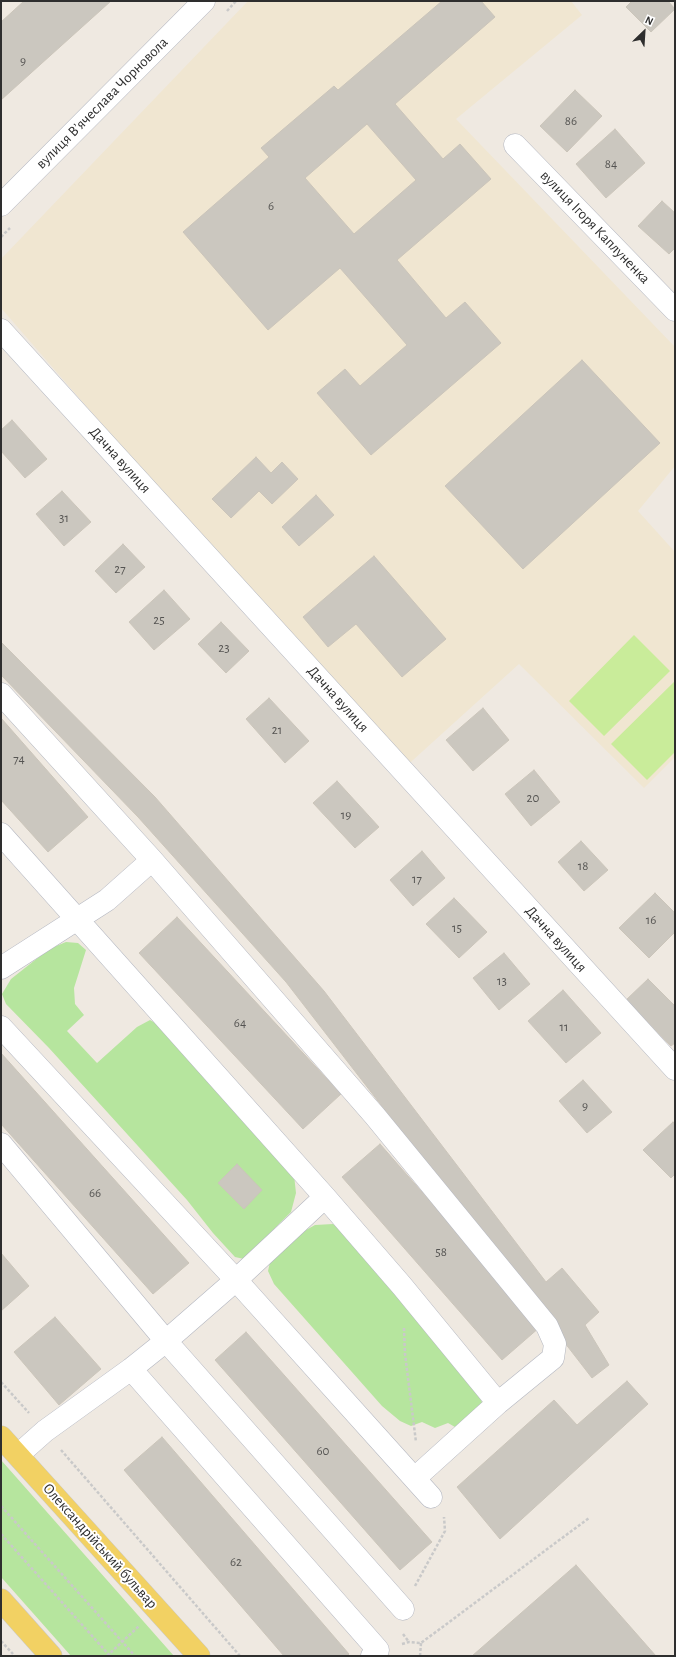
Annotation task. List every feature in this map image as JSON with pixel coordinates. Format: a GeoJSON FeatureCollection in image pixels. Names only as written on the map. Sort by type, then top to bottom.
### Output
{"type":"FeatureCollection","features":[{"type":"Feature","properties":{"kind":"main road","name":"Олександрійський бульвар"},"geometry":{"type":"LineString","coordinates":[[1,1437],[199,1656]]}},
{"type":"Feature","properties":{"kind":"main road"},"geometry":{"type":"LineString","coordinates":[[1,1600],[51,1656]]}},
{"type":"Feature","properties":{"kind":"street","name":"вулиця Вʼячеслава Чорновола"},"geometry":{"type":"LineString","coordinates":[[1,205],[204,1]]}},
{"type":"Feature","properties":{"kind":"street","name":"вулиця Ігоря Каплуненка"},"geometry":{"type":"LineString","coordinates":[[515,145],[675,310]]}},
{"type":"Feature","properties":{"kind":"street","name":"Дачна вулиця"},"geometry":{"type":"LineString","coordinates":[[1,330],[675,1069]]}},
{"type":"Feature","properties":{"kind":"street"},"geometry":{"type":"LineString","coordinates":[[1,694],[152,860],[375,1116],[547,1326],[555,1344],[553,1358],[498,1403],[415,1478]]}},
{"type":"Feature","properties":{"kind":"street"},"geometry":{"type":"LineString","coordinates":[[1,834],[325,1197],[402,1286],[498,1403]]}},
{"type":"Feature","properties":{"kind":"street"},"geometry":{"type":"LineString","coordinates":[[1,968],[107,900],[152,860]]}},
{"type":"Feature","properties":{"kind":"street"},"geometry":{"type":"LineString","coordinates":[[1,1027],[236,1280],[431,1497]]}},
{"type":"Feature","properties":{"kind":"street"},"geometry":{"type":"LineString","coordinates":[[1,1144],[166,1341],[403,1609]]}},
{"type":"Feature","properties":{"kind":"street"},"geometry":{"type":"LineString","coordinates":[[18,1456],[44,1431],[131,1369],[166,1341],[236,1280],[325,1197]]}},
{"type":"Feature","properties":{"kind":"street"},"geometry":{"type":"LineString","coordinates":[[131,1369],[378,1650],[372,1656]]}},
{"type":"Feature","properties":{"kind":"path"},"geometry":{"type":"LineString","coordinates":[[404,1324],[405,1354],[416,1440],[415,1478]]}},
{"type":"Feature","properties":{"kind":"path"},"geometry":{"type":"LineString","coordinates":[[1,1382],[240,1656]]}},
{"type":"Feature","properties":{"kind":"path"},"geometry":{"type":"LineString","coordinates":[[431,1497],[444,1513],[445,1531],[396,1622],[409,1642],[421,1643],[589,1518]]}},
{"type":"Feature","properties":{"kind":"path"},"geometry":{"type":"LineString","coordinates":[[1,1506],[135,1656]]}},
{"type":"Feature","properties":{"kind":"path"},"geometry":{"type":"LineString","coordinates":[[1,1534],[110,1656]]}},
{"type":"Feature","properties":{"kind":"path"},"geometry":{"type":"LineString","coordinates":[[1,1640],[15,1656]]}},
{"type":"Feature","properties":{"kind":"path"},"geometry":{"type":"LineString","coordinates":[[420,1656],[421,1643]]}},
{"type":"Feature","properties":{"kind":"shaded area"},"geometry":{"type":"Polygon","coordinates":[[[248,1],[571,1],[582,15],[456,119],[675,347],[675,466],[638,511],[675,552],[675,757],[644,788],[519,664],[402,770],[1,308],[1,259],[248,1]]]}},
{"type":"Feature","properties":{"kind":"green space"},"geometry":{"type":"Polygon","coordinates":[[[634,635],[670,671],[604,736],[569,701],[634,635]]]}},
{"type":"Feature","properties":{"kind":"green space"},"geometry":{"type":"Polygon","coordinates":[[[675,681],[675,752],[647,780],[611,744],[675,681]]]}},
{"type":"Feature","properties":{"kind":"green space"},"geometry":{"type":"Polygon","coordinates":[[[66,942],[78,943],[86,950],[74,988],[75,1004],[84,1015],[67,1031],[97,1063],[137,1027],[150,1020],[159,1025],[294,1175],[296,1193],[291,1212],[244,1259],[235,1257],[213,1233],[187,1200],[49,1048],[6,1004],[2,994],[11,979],[49,949],[66,942]]]}},
{"type":"Feature","properties":{"kind":"green space"},"geometry":{"type":"Polygon","coordinates":[[[333,1224],[348,1235],[475,1388],[485,1408],[455,1427],[448,1423],[435,1428],[422,1422],[411,1426],[400,1421],[382,1406],[274,1284],[268,1271],[271,1258],[290,1239],[315,1225],[333,1224]]]}},
{"type":"Feature","properties":{"kind":"green space"},"geometry":{"type":"Polygon","coordinates":[[[1,1460],[174,1656],[71,1656],[1,1577],[1,1460]]]}},
{"type":"Feature","properties":{"kind":"building"},"geometry":{"type":"Polygon","coordinates":[[[24,1],[111,1],[1,100],[1,22],[24,1]]]}},
{"type":"Feature","properties":{"kind":"building"},"geometry":{"type":"Polygon","coordinates":[[[442,1],[481,1],[495,17],[395,104],[443,159],[460,144],[491,179],[397,260],[446,318],[465,302],[501,343],[371,455],[317,393],[345,369],[360,386],[407,345],[340,268],[268,330],[183,232],[269,157],[261,148],[334,86],[338,90],[442,1]],[[367,124],[305,178],[354,234],[416,180],[367,124]]]}},
{"type":"Feature","properties":{"kind":"building"},"geometry":{"type":"Polygon","coordinates":[[[632,1],[668,1],[675,9],[651,32],[626,7],[632,1]]]}},
{"type":"Feature","properties":{"kind":"building"},"geometry":{"type":"Polygon","coordinates":[[[575,90],[602,116],[567,152],[540,126],[575,90]]]}},
{"type":"Feature","properties":{"kind":"building"},"geometry":{"type":"Polygon","coordinates":[[[615,129],[645,163],[606,198],[576,164],[615,129]]]}},
{"type":"Feature","properties":{"kind":"building"},"geometry":{"type":"Polygon","coordinates":[[[662,201],[675,213],[675,248],[669,254],[638,226],[662,201]]]}},
{"type":"Feature","properties":{"kind":"building"},"geometry":{"type":"Polygon","coordinates":[[[582,360],[660,443],[523,569],[445,486],[582,360]]]}},
{"type":"Feature","properties":{"kind":"building"},"geometry":{"type":"Polygon","coordinates":[[[12,420],[47,459],[25,478],[1,451],[1,430],[12,420]]]}},
{"type":"Feature","properties":{"kind":"building"},"geometry":{"type":"Polygon","coordinates":[[[256,457],[271,473],[282,462],[298,479],[272,504],[259,491],[231,518],[212,499],[256,457]]]}},
{"type":"Feature","properties":{"kind":"building"},"geometry":{"type":"Polygon","coordinates":[[[62,491],[91,522],[64,546],[36,514],[62,491]]]}},
{"type":"Feature","properties":{"kind":"building"},"geometry":{"type":"Polygon","coordinates":[[[316,495],[334,515],[299,546],[282,527],[316,495]]]}},
{"type":"Feature","properties":{"kind":"building"},"geometry":{"type":"Polygon","coordinates":[[[123,544],[145,567],[116,593],[95,571],[123,544]]]}},
{"type":"Feature","properties":{"kind":"building"},"geometry":{"type":"Polygon","coordinates":[[[374,556],[446,639],[402,677],[356,624],[328,647],[303,617],[374,556]]]}},
{"type":"Feature","properties":{"kind":"building"},"geometry":{"type":"Polygon","coordinates":[[[164,590],[190,619],[154,650],[129,622],[164,590]]]}},
{"type":"Feature","properties":{"kind":"building"},"geometry":{"type":"Polygon","coordinates":[[[221,622],[249,651],[226,673],[198,644],[221,622]]]}},
{"type":"Feature","properties":{"kind":"building"},"geometry":{"type":"Polygon","coordinates":[[[1,642],[155,797],[324,991],[546,1282],[562,1268],[599,1312],[585,1325],[609,1365],[592,1378],[286,982],[138,817],[1,675],[1,642]]]}},
{"type":"Feature","properties":{"kind":"building"},"geometry":{"type":"Polygon","coordinates":[[[269,698],[309,741],[285,763],[246,719],[269,698]]]}},
{"type":"Feature","properties":{"kind":"building"},"geometry":{"type":"Polygon","coordinates":[[[483,708],[509,740],[473,771],[446,740],[483,708]]]}},
{"type":"Feature","properties":{"kind":"building"},"geometry":{"type":"Polygon","coordinates":[[[1,718],[88,817],[48,852],[1,800],[1,718]]]}},
{"type":"Feature","properties":{"kind":"building"},"geometry":{"type":"Polygon","coordinates":[[[534,770],[560,802],[531,826],[505,794],[534,770]]]}},
{"type":"Feature","properties":{"kind":"building"},"geometry":{"type":"Polygon","coordinates":[[[337,781],[379,827],[355,848],[313,803],[337,781]]]}},
{"type":"Feature","properties":{"kind":"building"},"geometry":{"type":"Polygon","coordinates":[[[581,841],[608,870],[584,891],[558,862],[581,841]]]}},
{"type":"Feature","properties":{"kind":"building"},"geometry":{"type":"Polygon","coordinates":[[[422,851],[445,878],[413,906],[390,880],[422,851]]]}},
{"type":"Feature","properties":{"kind":"building"},"geometry":{"type":"Polygon","coordinates":[[[655,893],[675,913],[675,932],[649,958],[619,928],[655,893]]]}},
{"type":"Feature","properties":{"kind":"building"},"geometry":{"type":"Polygon","coordinates":[[[454,898],[487,932],[459,958],[426,924],[454,898]]]}},
{"type":"Feature","properties":{"kind":"building"},"geometry":{"type":"Polygon","coordinates":[[[177,917],[341,1094],[303,1129],[139,953],[177,917]]]}},
{"type":"Feature","properties":{"kind":"building"},"geometry":{"type":"Polygon","coordinates":[[[504,953],[530,984],[499,1010],[473,978],[504,953]]]}},
{"type":"Feature","properties":{"kind":"building"},"geometry":{"type":"Polygon","coordinates":[[[648,979],[675,1006],[675,1043],[671,1046],[626,1000],[648,979]]]}},
{"type":"Feature","properties":{"kind":"building"},"geometry":{"type":"Polygon","coordinates":[[[563,990],[601,1033],[566,1063],[528,1021],[563,990]]]}},
{"type":"Feature","properties":{"kind":"building"},"geometry":{"type":"Polygon","coordinates":[[[1,1053],[189,1263],[153,1294],[1,1124],[1,1053]]]}},
{"type":"Feature","properties":{"kind":"building"},"geometry":{"type":"Polygon","coordinates":[[[583,1080],[612,1112],[587,1133],[559,1101],[583,1080]]]}},
{"type":"Feature","properties":{"kind":"building"},"geometry":{"type":"Polygon","coordinates":[[[673,1122],[675,1124],[675,1174],[671,1178],[643,1150],[673,1122]]]}},
{"type":"Feature","properties":{"kind":"building"},"geometry":{"type":"Polygon","coordinates":[[[380,1144],[540,1327],[502,1360],[342,1177],[380,1144]]]}},
{"type":"Feature","properties":{"kind":"building"},"geometry":{"type":"Polygon","coordinates":[[[237,1164],[262,1190],[244,1209],[218,1183],[237,1164]]]}},
{"type":"Feature","properties":{"kind":"building"},"geometry":{"type":"Polygon","coordinates":[[[1,1253],[29,1286],[1,1311],[1,1253]]]}},
{"type":"Feature","properties":{"kind":"building"},"geometry":{"type":"Polygon","coordinates":[[[55,1317],[101,1369],[59,1405],[14,1352],[55,1317]]]}},
{"type":"Feature","properties":{"kind":"building"},"geometry":{"type":"Polygon","coordinates":[[[246,1332],[432,1542],[400,1570],[215,1360],[246,1332]]]}},
{"type":"Feature","properties":{"kind":"building"},"geometry":{"type":"Polygon","coordinates":[[[627,1381],[648,1404],[500,1539],[457,1487],[554,1400],[577,1425],[627,1381]]]}},
{"type":"Feature","properties":{"kind":"building"},"geometry":{"type":"Polygon","coordinates":[[[162,1437],[349,1654],[347,1656],[284,1656],[124,1470],[162,1437]]]}},
{"type":"Feature","properties":{"kind":"building"},"geometry":{"type":"Polygon","coordinates":[[[576,1565],[656,1656],[472,1656],[576,1565]]]}}]}
